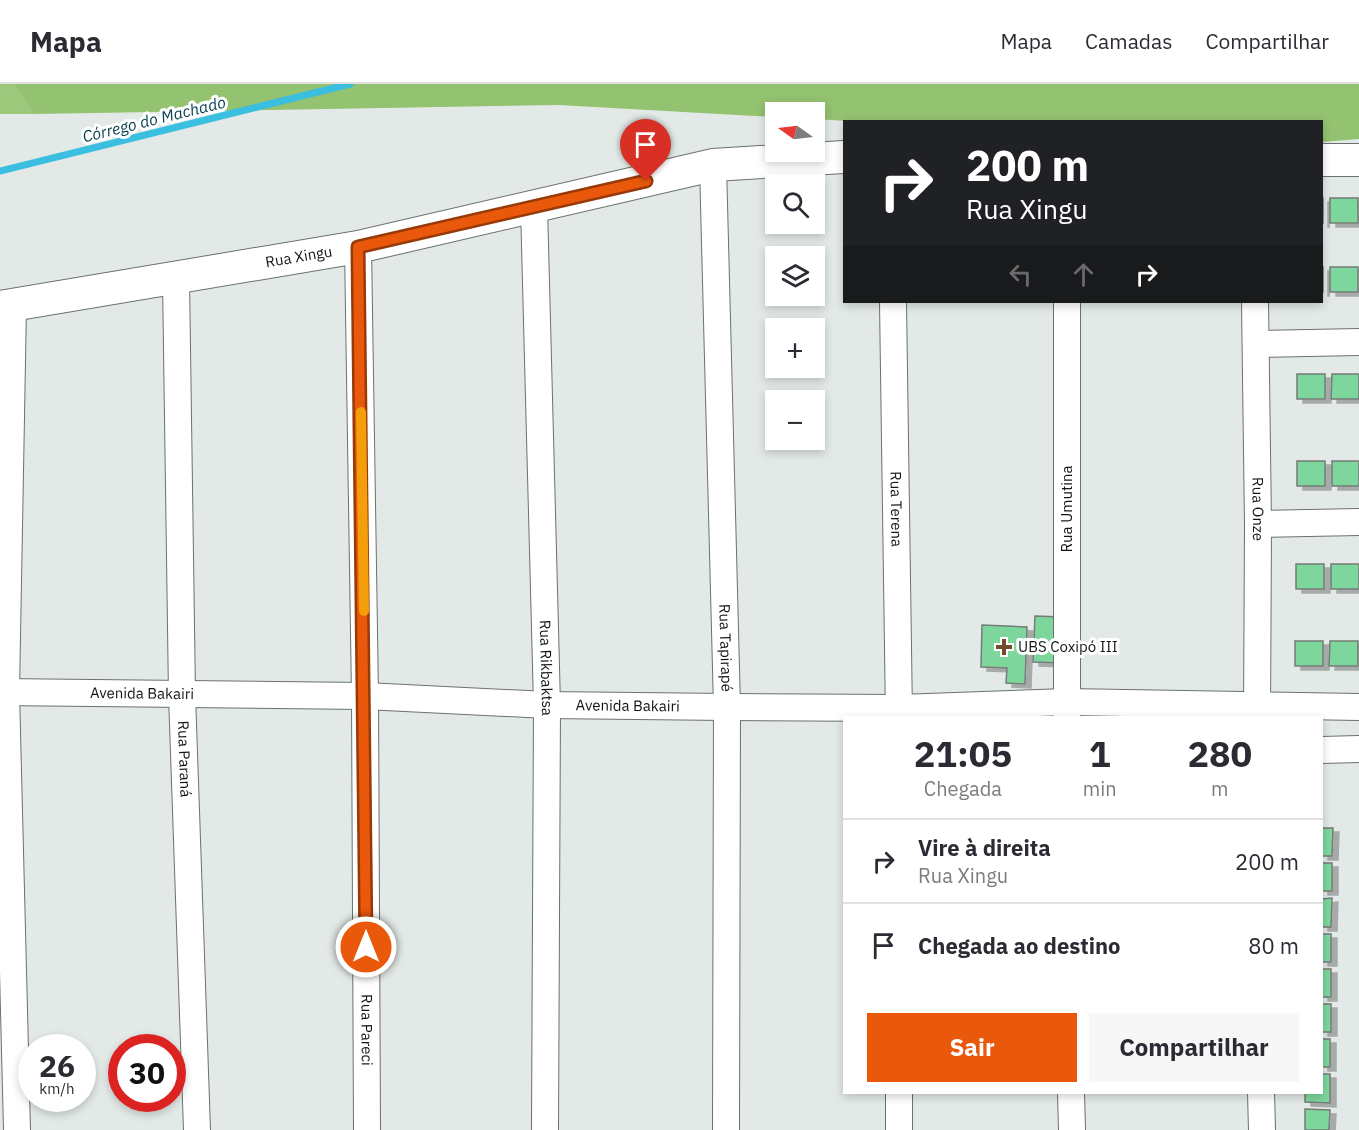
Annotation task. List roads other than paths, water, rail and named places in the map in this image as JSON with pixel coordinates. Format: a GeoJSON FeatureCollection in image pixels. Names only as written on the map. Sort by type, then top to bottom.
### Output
{"type":"FeatureCollection","features":[{"type":"Feature","properties":{"kind":"street","name":"Rua Xingu"},"geometry":{"type":"LineString","coordinates":[[7,307],[358,247],[713,165],[843,157]]}},
{"type":"Feature","properties":{"kind":"street"},"geometry":{"type":"LineString","coordinates":[[1323,160],[1359,160]]}},
{"type":"Feature","properties":{"kind":"street","name":"Rua Tapirapé"},"geometry":{"type":"LineString","coordinates":[[713,165],[727,707],[726,1130]]}},
{"type":"Feature","properties":{"kind":"street","name":"Rua Rikbaktsa"},"geometry":{"type":"LineString","coordinates":[[534,206],[547,705],[545,1130]]}},
{"type":"Feature","properties":{"kind":"street","name":"Rua Pareci"},"geometry":{"type":"LineString","coordinates":[[358,247],[365,696],[366,1130]]}},
{"type":"Feature","properties":{"kind":"street","name":"Rua Paraná"},"geometry":{"type":"LineString","coordinates":[[176,279],[182,695],[197,1130]]}},
{"type":"Feature","properties":{"kind":"street","name":"Rua Terena"},"geometry":{"type":"LineString","coordinates":[[893,303],[899,713]]}},
{"type":"Feature","properties":{"kind":"street","name":"Rua Umutina"},"geometry":{"type":"LineString","coordinates":[[1067,303],[1067,710]]}},
{"type":"Feature","properties":{"kind":"street","name":"Rua Onze"},"geometry":{"type":"LineString","coordinates":[[1255,303],[1258,524],[1257,711]]}},
{"type":"Feature","properties":{"kind":"street"},"geometry":{"type":"LineString","coordinates":[[7,307],[3,692],[17,1130]]}},
{"type":"Feature","properties":{"kind":"street"},"geometry":{"type":"LineString","coordinates":[[1257,344],[1359,342]]}},
{"type":"Feature","properties":{"kind":"street"},"geometry":{"type":"LineString","coordinates":[[1258,524],[1359,522]]}},
{"type":"Feature","properties":{"kind":"street","name":"Avenida Bakairi"},"geometry":{"type":"LineString","coordinates":[[3,692],[365,696],[547,705],[727,707],[899,713],[1067,710],[1257,711],[1359,707]]}},
{"type":"Feature","properties":{"kind":"street"},"geometry":{"type":"LineString","coordinates":[[1323,750],[1359,749]]}},
{"type":"Feature","properties":{"kind":"street"},"geometry":{"type":"LineString","coordinates":[[899,1094],[899,1130]]}},
{"type":"Feature","properties":{"kind":"street"},"geometry":{"type":"LineString","coordinates":[[1071,1094],[1072,1130]]}},
{"type":"Feature","properties":{"kind":"street"},"geometry":{"type":"LineString","coordinates":[[1261,1094],[1262,1130]]}},
{"type":"Feature","properties":{"kind":"waterway","name":"Córrego do Machado"},"geometry":{"type":"LineString","coordinates":[[0,171],[350,84]]}},
{"type":"Feature","properties":{"kind":"place","name":"UBS Coxipó III"},"geometry":{"type":"Point","coordinates":[1004,647]}}]}
